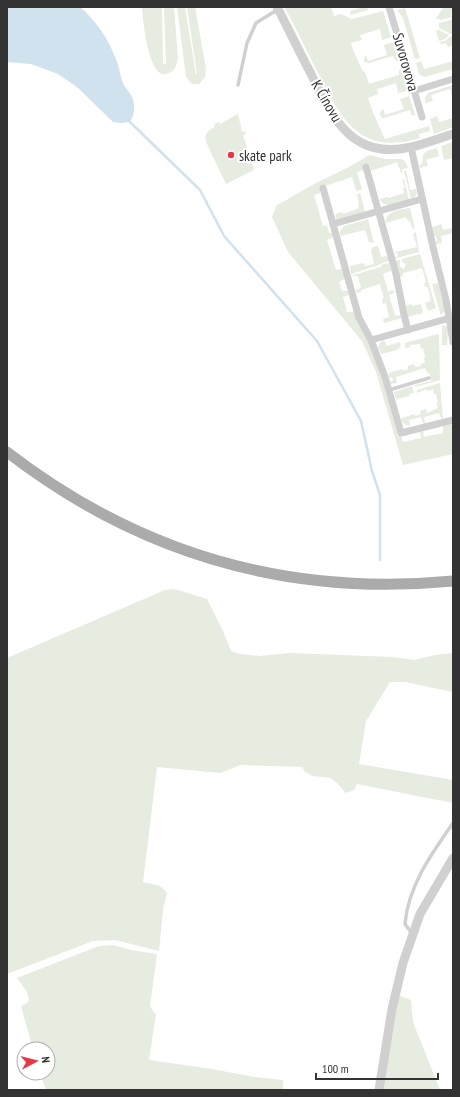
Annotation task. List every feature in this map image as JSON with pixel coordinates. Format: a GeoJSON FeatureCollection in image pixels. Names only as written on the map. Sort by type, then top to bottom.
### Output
{"type":"FeatureCollection","features":[{"type":"Feature","properties":{"kind":"main road"},"geometry":{"type":"LineString","coordinates":[[7,452],[62,491],[110,518],[165,543],[216,560],[252,570],[283,576],[342,583],[387,585],[453,581]]}},
{"type":"Feature","properties":{"kind":"street","name":"Suvorovova"},"geometry":{"type":"LineString","coordinates":[[389,7],[422,117]]}},
{"type":"Feature","properties":{"kind":"street","name":"K Čínovu"},"geometry":{"type":"LineString","coordinates":[[277,8],[331,114],[350,136],[367,146],[394,150],[411,147],[453,134]]}},
{"type":"Feature","properties":{"kind":"street"},"geometry":{"type":"LineString","coordinates":[[414,91],[453,79]]}},
{"type":"Feature","properties":{"kind":"street"},"geometry":{"type":"LineString","coordinates":[[411,147],[450,318],[453,342]]}},
{"type":"Feature","properties":{"kind":"street"},"geometry":{"type":"LineString","coordinates":[[366,167],[396,274],[408,330]]}},
{"type":"Feature","properties":{"kind":"street"},"geometry":{"type":"LineString","coordinates":[[322,188],[359,318],[371,340],[389,390],[402,433],[453,420]]}},
{"type":"Feature","properties":{"kind":"street"},"geometry":{"type":"LineString","coordinates":[[333,224],[422,199]]}},
{"type":"Feature","properties":{"kind":"street"},"geometry":{"type":"LineString","coordinates":[[371,340],[450,318]]}},
{"type":"Feature","properties":{"kind":"street"},"geometry":{"type":"LineString","coordinates":[[379,1090],[396,985],[412,934],[420,914],[453,858]]}},
{"type":"Feature","properties":{"kind":"lane"},"geometry":{"type":"LineString","coordinates":[[238,85],[247,43],[256,23],[277,8]]}},
{"type":"Feature","properties":{"kind":"lane"},"geometry":{"type":"LineString","coordinates":[[389,390],[429,378]]}},
{"type":"Feature","properties":{"kind":"lane"},"geometry":{"type":"LineString","coordinates":[[412,934],[405,924],[414,890],[423,868],[453,823]]}},
{"type":"Feature","properties":{"kind":"shaded area"},"geometry":{"type":"Polygon","coordinates":[[[142,7],[162,7],[163,63],[165,65],[164,7],[174,7],[178,58],[174,69],[169,73],[162,74],[156,69],[151,60],[145,36],[142,7]]]}},
{"type":"Feature","properties":{"kind":"shaded area"},"geometry":{"type":"Polygon","coordinates":[[[177,7],[185,7],[196,75],[187,7],[195,7],[206,69],[205,77],[199,84],[192,84],[186,77],[177,7]]]}},
{"type":"Feature","properties":{"kind":"shaded area"},"geometry":{"type":"Polygon","coordinates":[[[284,7],[331,7],[334,16],[341,14],[352,19],[383,11],[391,37],[382,40],[380,29],[360,35],[362,40],[351,43],[352,47],[362,70],[366,74],[369,84],[399,75],[399,70],[401,68],[407,91],[398,93],[396,83],[377,89],[378,94],[368,98],[374,115],[385,139],[429,126],[430,131],[419,134],[420,138],[400,142],[383,142],[368,138],[356,130],[336,107],[284,7]]]}},
{"type":"Feature","properties":{"kind":"shaded area"},"geometry":{"type":"Polygon","coordinates":[[[367,7],[368,10],[351,15],[350,11],[367,7]]]}},
{"type":"Feature","properties":{"kind":"shaded area"},"geometry":{"type":"Polygon","coordinates":[[[444,7],[453,7],[451,14],[452,17],[441,20],[436,18],[444,7]]]}},
{"type":"Feature","properties":{"kind":"shaded area"},"geometry":{"type":"Polygon","coordinates":[[[405,8],[420,58],[415,59],[403,18],[397,10],[405,8]]]}},
{"type":"Feature","properties":{"kind":"shaded area"},"geometry":{"type":"Polygon","coordinates":[[[453,19],[453,35],[439,28],[439,23],[453,19]]]}},
{"type":"Feature","properties":{"kind":"shaded area"},"geometry":{"type":"Polygon","coordinates":[[[439,30],[449,35],[445,39],[439,41],[436,31],[439,30]]]}},
{"type":"Feature","properties":{"kind":"shaded area"},"geometry":{"type":"Polygon","coordinates":[[[451,36],[453,37],[453,45],[448,47],[446,43],[441,44],[440,42],[445,41],[451,36]]]}},
{"type":"Feature","properties":{"kind":"shaded area"},"geometry":{"type":"Polygon","coordinates":[[[393,42],[398,62],[393,56],[369,63],[364,62],[366,55],[368,61],[387,55],[384,45],[393,42]]]}},
{"type":"Feature","properties":{"kind":"shaded area"},"geometry":{"type":"Polygon","coordinates":[[[421,61],[424,69],[453,61],[453,69],[424,77],[419,74],[416,63],[421,61]]]}},
{"type":"Feature","properties":{"kind":"shaded area"},"geometry":{"type":"Polygon","coordinates":[[[453,85],[453,100],[450,89],[431,95],[433,101],[425,103],[425,98],[428,93],[453,85]]]}},
{"type":"Feature","properties":{"kind":"shaded area"},"geometry":{"type":"Polygon","coordinates":[[[409,96],[415,115],[412,115],[410,110],[382,118],[380,112],[383,109],[385,115],[404,109],[400,99],[409,96]]]}},
{"type":"Feature","properties":{"kind":"shaded area","name":"skate park"},"geometry":{"type":"Polygon","coordinates":[[[238,114],[242,132],[245,131],[246,134],[243,135],[254,170],[226,184],[206,142],[206,135],[210,129],[215,127],[214,124],[219,122],[220,124],[238,114]]]}},
{"type":"Feature","properties":{"kind":"shaded area"},"geometry":{"type":"Polygon","coordinates":[[[437,116],[439,122],[453,118],[453,127],[434,134],[430,119],[437,116]]]}},
{"type":"Feature","properties":{"kind":"shaded area"},"geometry":{"type":"Polygon","coordinates":[[[453,142],[453,158],[444,160],[441,146],[453,142]]]}},
{"type":"Feature","properties":{"kind":"shaded area"},"geometry":{"type":"Polygon","coordinates":[[[437,148],[439,156],[426,160],[428,166],[420,168],[419,165],[422,164],[423,155],[427,151],[437,148]]]}},
{"type":"Feature","properties":{"kind":"shaded area"},"geometry":{"type":"Polygon","coordinates":[[[369,155],[385,159],[401,159],[405,161],[408,168],[402,169],[402,175],[397,162],[371,171],[370,166],[363,168],[363,170],[357,172],[362,189],[356,190],[352,177],[325,186],[320,190],[320,193],[314,195],[323,226],[327,225],[329,233],[332,233],[333,237],[327,240],[336,270],[342,269],[345,279],[339,282],[342,291],[348,291],[349,295],[343,297],[347,312],[354,312],[357,323],[364,332],[375,358],[398,436],[401,436],[403,442],[421,438],[420,432],[423,431],[424,437],[443,433],[443,426],[453,424],[453,454],[403,465],[376,372],[362,341],[288,252],[272,217],[277,205],[369,155]]]}},
{"type":"Feature","properties":{"kind":"shaded area"},"geometry":{"type":"Polygon","coordinates":[[[406,170],[410,190],[416,189],[417,192],[416,196],[411,199],[404,171],[406,170]]]}},
{"type":"Feature","properties":{"kind":"shaded area"},"geometry":{"type":"Polygon","coordinates":[[[404,179],[409,200],[389,205],[382,203],[380,199],[387,197],[389,198],[404,193],[403,188],[405,188],[402,180],[404,179]]]}},
{"type":"Feature","properties":{"kind":"shaded area"},"geometry":{"type":"Polygon","coordinates":[[[360,193],[365,212],[337,220],[335,216],[336,214],[342,212],[343,214],[359,208],[357,195],[360,193]]]}},
{"type":"Feature","properties":{"kind":"shaded area"},"geometry":{"type":"Polygon","coordinates":[[[410,208],[415,229],[412,228],[410,221],[408,221],[406,217],[386,223],[388,215],[394,211],[410,208]]]}},
{"type":"Feature","properties":{"kind":"shaded area"},"geometry":{"type":"Polygon","coordinates":[[[368,219],[374,243],[369,242],[365,230],[340,236],[340,231],[344,226],[368,219]]]}},
{"type":"Feature","properties":{"kind":"shaded area"},"geometry":{"type":"Polygon","coordinates":[[[441,224],[443,230],[453,228],[453,233],[441,236],[442,243],[436,244],[436,236],[434,236],[432,227],[441,224]]]}},
{"type":"Feature","properties":{"kind":"shaded area"},"geometry":{"type":"Polygon","coordinates":[[[416,232],[419,252],[393,259],[398,256],[395,252],[417,247],[413,234],[416,232]]]}},
{"type":"Feature","properties":{"kind":"shaded area"},"geometry":{"type":"Polygon","coordinates":[[[378,246],[381,257],[387,256],[389,261],[351,274],[350,266],[364,263],[365,266],[374,264],[371,250],[373,247],[378,246]]]}},
{"type":"Feature","properties":{"kind":"shaded area"},"geometry":{"type":"Polygon","coordinates":[[[420,254],[436,308],[428,311],[425,303],[431,301],[428,287],[425,287],[424,283],[426,282],[422,268],[403,273],[403,276],[399,277],[394,261],[400,260],[400,267],[404,269],[406,264],[402,262],[402,259],[420,254]]]}},
{"type":"Feature","properties":{"kind":"shaded area"},"geometry":{"type":"Polygon","coordinates":[[[389,263],[391,271],[383,274],[388,292],[393,290],[394,292],[389,295],[395,316],[400,315],[402,318],[384,323],[383,319],[389,317],[386,303],[383,304],[382,299],[384,298],[380,284],[361,290],[361,292],[357,293],[356,290],[361,288],[358,276],[351,276],[389,263]]]}},
{"type":"Feature","properties":{"kind":"shaded area"},"geometry":{"type":"Polygon","coordinates":[[[438,283],[445,310],[441,316],[432,284],[438,283]]]}},
{"type":"Feature","properties":{"kind":"shaded area"},"geometry":{"type":"Polygon","coordinates":[[[411,304],[412,306],[421,304],[423,313],[407,317],[406,306],[411,304]]]}},
{"type":"Feature","properties":{"kind":"shaded area"},"geometry":{"type":"Polygon","coordinates":[[[442,325],[446,326],[448,330],[447,345],[442,345],[442,325]]]}},
{"type":"Feature","properties":{"kind":"shaded area"},"geometry":{"type":"Polygon","coordinates":[[[438,334],[440,380],[415,387],[415,385],[431,381],[430,374],[425,368],[396,377],[397,383],[391,384],[390,382],[393,380],[392,377],[389,378],[389,373],[402,369],[403,371],[408,369],[408,366],[414,364],[415,367],[421,366],[420,364],[425,363],[423,348],[421,349],[420,344],[410,345],[410,347],[405,348],[405,343],[438,334]]]}},
{"type":"Feature","properties":{"kind":"shaded area"},"geometry":{"type":"Polygon","coordinates":[[[384,340],[387,346],[400,342],[401,347],[397,350],[381,354],[378,347],[384,340]]]}},
{"type":"Feature","properties":{"kind":"shaded area"},"geometry":{"type":"Polygon","coordinates":[[[440,383],[443,419],[439,413],[424,417],[425,423],[423,423],[421,417],[409,420],[410,426],[404,424],[401,420],[402,418],[415,414],[415,416],[421,414],[420,411],[426,409],[427,413],[438,408],[436,403],[438,403],[436,394],[434,394],[433,389],[427,391],[427,389],[417,393],[417,390],[440,383]]]}},
{"type":"Feature","properties":{"kind":"shaded area"},"geometry":{"type":"Polygon","coordinates":[[[412,386],[414,393],[409,394],[410,396],[396,399],[394,392],[412,386]]]}},
{"type":"Feature","properties":{"kind":"shaded area"},"geometry":{"type":"Polygon","coordinates":[[[172,589],[207,599],[231,651],[240,654],[259,656],[290,653],[393,657],[414,660],[435,655],[453,653],[453,692],[405,682],[390,682],[366,721],[359,764],[453,780],[453,803],[357,784],[354,790],[345,793],[331,778],[313,776],[305,772],[302,767],[241,765],[220,773],[157,767],[143,882],[162,887],[167,893],[163,910],[159,951],[115,940],[93,941],[7,974],[7,658],[165,590],[172,589]]]}},
{"type":"Feature","properties":{"kind":"shaded area"},"geometry":{"type":"Polygon","coordinates":[[[113,945],[131,950],[157,954],[150,1006],[156,1014],[149,1060],[254,1077],[283,1080],[283,1090],[46,1090],[43,1081],[56,1081],[56,1041],[31,1041],[21,1006],[26,1004],[29,1000],[27,992],[17,978],[99,946],[113,945]]]}},
{"type":"Feature","properties":{"kind":"shaded area"},"geometry":{"type":"Polygon","coordinates":[[[398,996],[411,1000],[413,1022],[440,1090],[383,1090],[398,996]]]}},
{"type":"Feature","properties":{"kind":"water"},"geometry":{"type":"Polygon","coordinates":[[[7,7],[80,7],[86,12],[109,43],[123,83],[131,95],[134,109],[130,122],[113,122],[77,87],[58,74],[31,64],[7,62],[7,7]]]}},
{"type":"Feature","properties":{"kind":"waterway"},"geometry":{"type":"LineString","coordinates":[[130,122],[200,190],[224,236],[317,341],[361,421],[372,471],[380,495],[380,560]]}},
{"type":"Feature","properties":{"kind":"place","name":"skate park"},"geometry":{"type":"Point","coordinates":[231,155]}}]}
